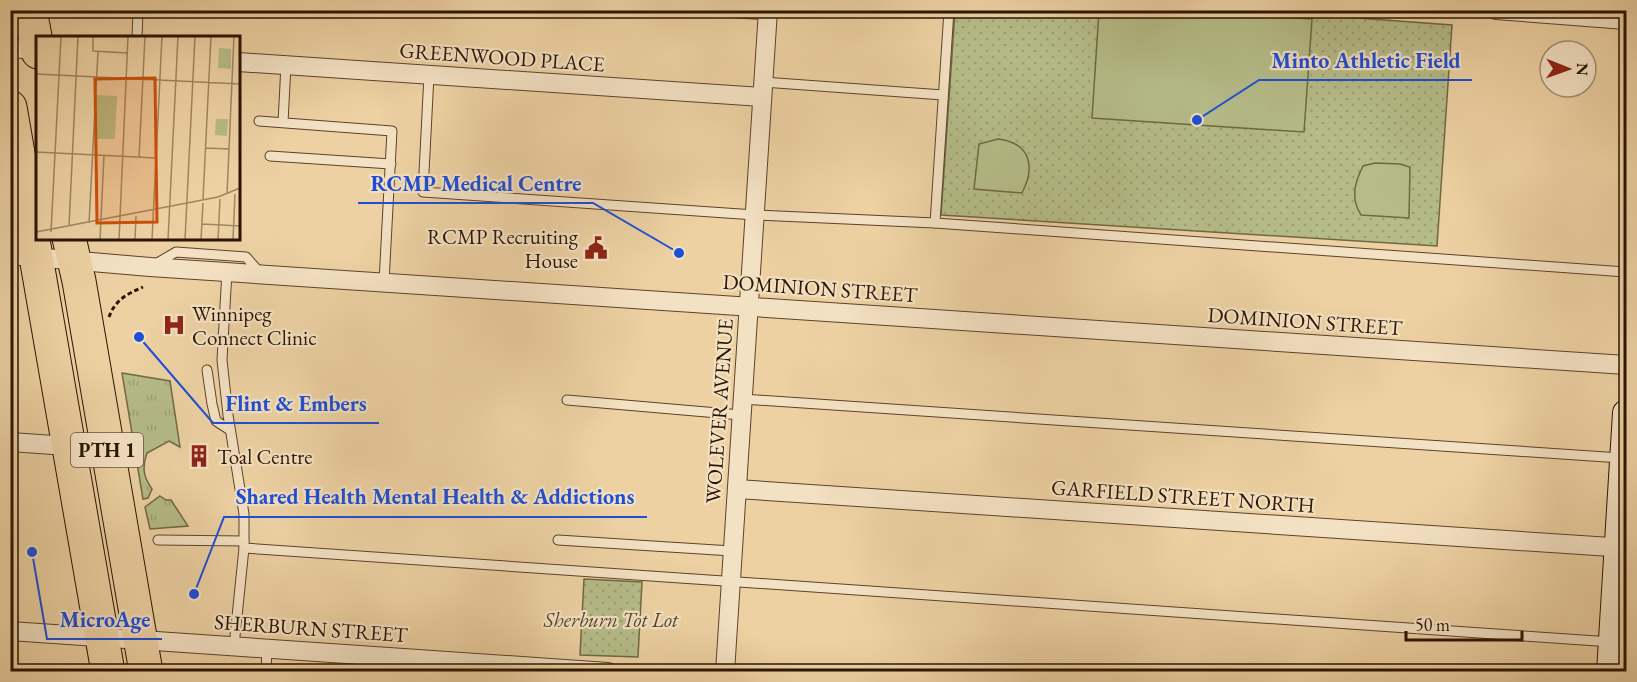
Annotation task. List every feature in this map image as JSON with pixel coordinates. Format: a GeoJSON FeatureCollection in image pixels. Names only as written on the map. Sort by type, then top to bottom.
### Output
{"type":"FeatureCollection","features":[{"type":"Feature","properties":{"kind":"highway"},"geometry":{"type":"LineString","coordinates":[[30,10],[36,44]]}},
{"type":"Feature","properties":{"kind":"highway","name":"PTH 1"},"geometry":{"type":"LineString","coordinates":[[10,107],[24,256],[68,446],[108,672]]}},
{"type":"Feature","properties":{"kind":"highway","name":"PTH 1"},"geometry":{"type":"LineString","coordinates":[[71,250],[79,281],[147,672]]}},
{"type":"Feature","properties":{"kind":"street"},"geometry":{"type":"LineString","coordinates":[[1496,10],[1626,20]]}},
{"type":"Feature","properties":{"kind":"street","name":"WOLEVER AVENUE"},"geometry":{"type":"LineString","coordinates":[[725,672],[768,13]]}},
{"type":"Feature","properties":{"kind":"street"},"geometry":{"type":"LineString","coordinates":[[10,48],[36,50]]}},
{"type":"Feature","properties":{"kind":"street","name":"GREENWOOD PLACE"},"geometry":{"type":"LineString","coordinates":[[240,62],[429,75],[763,89]]}},
{"type":"Feature","properties":{"kind":"street","name":"DOMINION STREET"},"geometry":{"type":"LineString","coordinates":[[24,256],[71,250],[150,267],[1626,365]]}},
{"type":"Feature","properties":{"kind":"street"},"geometry":{"type":"LineString","coordinates":[[1610,672],[1619,642],[1626,413]]}},
{"type":"Feature","properties":{"kind":"street"},"geometry":{"type":"LineString","coordinates":[[10,442],[68,446]]}},
{"type":"Feature","properties":{"kind":"street","name":"GARFIELD STREET NORTH"},"geometry":{"type":"LineString","coordinates":[[737,489],[1622,548]]}},
{"type":"Feature","properties":{"kind":"street","name":"SHERBURN STREET"},"geometry":{"type":"LineString","coordinates":[[10,631],[608,672]]}},
{"type":"Feature","properties":{"kind":"lane"},"geometry":{"type":"LineString","coordinates":[[136,36],[138,10]]}},
{"type":"Feature","properties":{"kind":"lane"},"geometry":{"type":"LineString","coordinates":[[695,10],[768,13]]}},
{"type":"Feature","properties":{"kind":"lane"},"geometry":{"type":"LineString","coordinates":[[934,223],[949,10]]}},
{"type":"Feature","properties":{"kind":"lane"},"geometry":{"type":"LineString","coordinates":[[283,122],[286,65]]}},
{"type":"Feature","properties":{"kind":"lane"},"geometry":{"type":"LineString","coordinates":[[429,75],[423,192],[755,215],[934,223],[1626,272]]}},
{"type":"Feature","properties":{"kind":"lane"},"geometry":{"type":"LineString","coordinates":[[763,89],[943,95]]}},
{"type":"Feature","properties":{"kind":"lane"},"geometry":{"type":"LineString","coordinates":[[259,121],[389,130],[393,134],[384,282]]}},
{"type":"Feature","properties":{"kind":"lane"},"geometry":{"type":"LineString","coordinates":[[270,156],[391,164]]}},
{"type":"Feature","properties":{"kind":"lane"},"geometry":{"type":"LineString","coordinates":[[150,267],[176,252],[246,257],[261,274]]}},
{"type":"Feature","properties":{"kind":"lane"},"geometry":{"type":"LineString","coordinates":[[227,272],[222,360],[230,430],[244,514],[244,545],[234,646]]}},
{"type":"Feature","properties":{"kind":"lane"},"geometry":{"type":"LineString","coordinates":[[207,370],[216,421],[230,430]]}},
{"type":"Feature","properties":{"kind":"lane"},"geometry":{"type":"LineString","coordinates":[[567,400],[742,407],[1625,459]]}},
{"type":"Feature","properties":{"kind":"lane"},"geometry":{"type":"LineString","coordinates":[[158,540],[730,582],[1619,642]]}},
{"type":"Feature","properties":{"kind":"lane"},"geometry":{"type":"LineString","coordinates":[[558,540],[732,551]]}},
{"type":"Feature","properties":{"kind":"lane"},"geometry":{"type":"LineString","coordinates":[[266,672],[267,648]]}},
{"type":"Feature","properties":{"kind":"path"},"geometry":{"type":"LineString","coordinates":[[108,322],[112,310],[122,298],[143,287]]}},
{"type":"Feature","properties":{"kind":"green space"},"geometry":{"type":"Polygon","coordinates":[[[1248,10],[1452,25],[1437,246],[941,215],[955,11],[1248,10]]]}},
{"type":"Feature","properties":{"kind":"green space"},"geometry":{"type":"Polygon","coordinates":[[[1099,11],[1192,11],[1312,19],[1304,132],[1092,118],[1099,11]]]}},
{"type":"Feature","properties":{"kind":"green space"},"geometry":{"type":"Polygon","coordinates":[[[998,139],[1017,145],[1027,157],[1029,174],[1022,193],[974,189],[979,144],[998,139]]]}},
{"type":"Feature","properties":{"kind":"green space"},"geometry":{"type":"Polygon","coordinates":[[[1375,163],[1400,164],[1410,167],[1409,218],[1361,215],[1355,196],[1356,184],[1363,166],[1375,163]]]}},
{"type":"Feature","properties":{"kind":"green space"},"geometry":{"type":"Polygon","coordinates":[[[122,373],[170,381],[180,447],[169,441],[147,453],[144,472],[152,489],[148,498],[143,499],[122,373]]]}},
{"type":"Feature","properties":{"kind":"green space"},"geometry":{"type":"Polygon","coordinates":[[[160,496],[171,500],[188,526],[150,529],[145,507],[160,496]]]}},
{"type":"Feature","properties":{"kind":"green space","name":"Sherburn Tot Lot"},"geometry":{"type":"Polygon","coordinates":[[[584,579],[642,582],[638,657],[580,655],[584,579]]]}},
{"type":"Feature","properties":{"kind":"place","name":"Minto Athletic Field"},"geometry":{"type":"Point","coordinates":[1197,120]}},
{"type":"Feature","properties":{"kind":"place","name":"RCMP Recruiting House"},"geometry":{"type":"Point","coordinates":[596,248]}},
{"type":"Feature","properties":{"kind":"place","name":"RCMP Medical Centre"},"geometry":{"type":"Point","coordinates":[679,253]}},
{"type":"Feature","properties":{"kind":"place","name":"Winnipeg Connect Clinic"},"geometry":{"type":"Point","coordinates":[174,325]}},
{"type":"Feature","properties":{"kind":"place","name":"Flint & Embers"},"geometry":{"type":"Point","coordinates":[139,337]}},
{"type":"Feature","properties":{"kind":"place","name":"Toal Centre"},"geometry":{"type":"Point","coordinates":[199,456]}},
{"type":"Feature","properties":{"kind":"place","name":"MicroAge"},"geometry":{"type":"Point","coordinates":[32,552]}},
{"type":"Feature","properties":{"kind":"place","name":"Shared Health Mental Health & Addictions"},"geometry":{"type":"Point","coordinates":[194,594]}}]}
